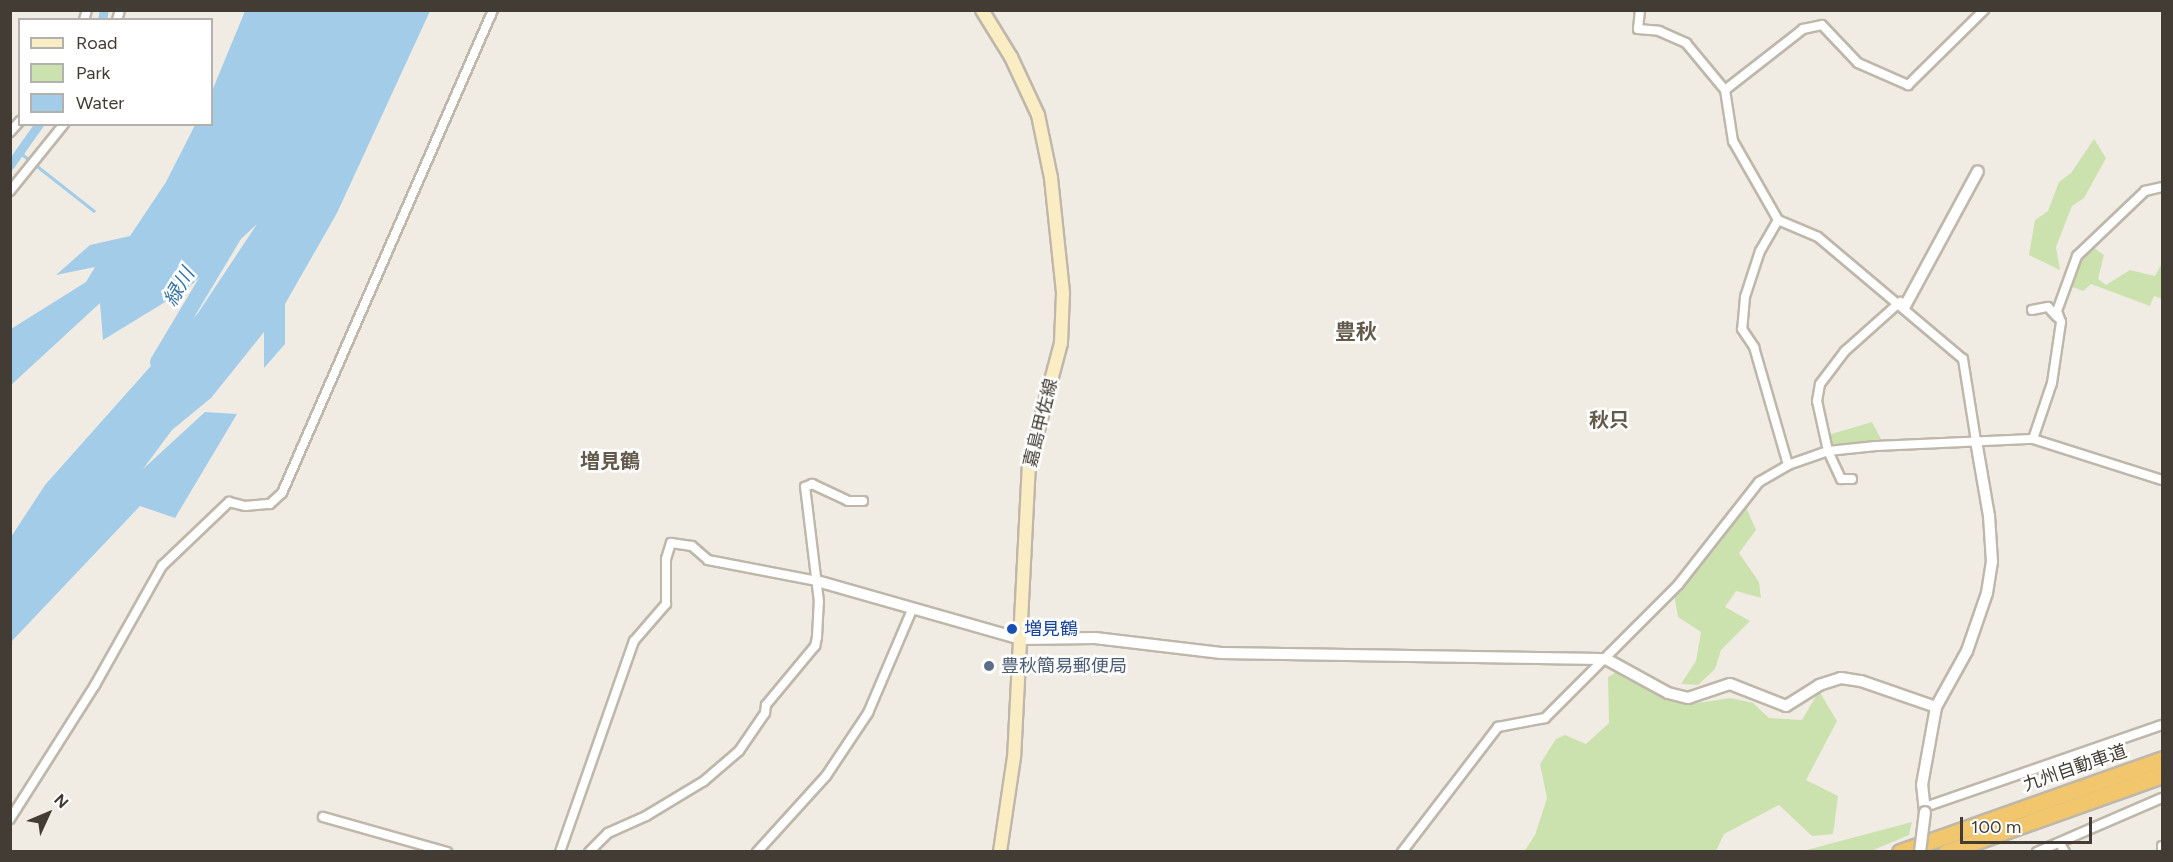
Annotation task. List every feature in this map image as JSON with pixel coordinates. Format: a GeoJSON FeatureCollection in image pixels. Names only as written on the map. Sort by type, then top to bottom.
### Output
{"type":"FeatureCollection","features":[{"type":"Feature","properties":{"kind":"highway","name":"九州自動車道"},"geometry":{"type":"LineString","coordinates":[[1900,852],[2163,759]]}},
{"type":"Feature","properties":{"kind":"highway","name":"九州自動車道"},"geometry":{"type":"LineString","coordinates":[[1946,852],[2163,775]]}},
{"type":"Feature","properties":{"kind":"main road","name":"嘉島甲佐線"},"geometry":{"type":"LineString","coordinates":[[982,10],[1011,57],[1038,115],[1051,178],[1063,293],[1061,343],[1029,464],[1014,757],[1000,852]]}},
{"type":"Feature","properties":{"kind":"street"},"geometry":{"type":"LineString","coordinates":[[10,819],[95,685],[162,566],[229,502],[245,506],[270,504],[282,493],[493,10]]}},
{"type":"Feature","properties":{"kind":"street"},"geometry":{"type":"LineString","coordinates":[[1640,10],[1638,28],[1659,31],[1686,43],[1725,90],[1733,141],[1778,220],[1818,237],[1902,304],[1964,358],[1989,516],[1992,562],[1987,593],[1967,651],[1936,707],[1922,785],[1925,809],[1920,852]]}},
{"type":"Feature","properties":{"kind":"street"},"geometry":{"type":"LineString","coordinates":[[1725,90],[1803,29],[1822,25],[1858,63],[1908,86],[1984,10]]}},
{"type":"Feature","properties":{"kind":"street"},"geometry":{"type":"LineString","coordinates":[[10,191],[62,126]]}},
{"type":"Feature","properties":{"kind":"street"},"geometry":{"type":"LineString","coordinates":[[1852,479],[1841,479],[1828,451],[1817,401],[1820,384],[1845,351],[1902,304],[1978,171]]}},
{"type":"Feature","properties":{"kind":"street"},"geometry":{"type":"LineString","coordinates":[[2057,317],[2078,256],[2145,191],[2163,187]]}},
{"type":"Feature","properties":{"kind":"street"},"geometry":{"type":"LineString","coordinates":[[1778,220],[1760,251],[1745,297],[1742,329],[1754,347],[1788,465]]}},
{"type":"Feature","properties":{"kind":"street"},"geometry":{"type":"LineString","coordinates":[[2032,310],[2048,306],[2061,322],[2052,383],[2033,439]]}},
{"type":"Feature","properties":{"kind":"street"},"geometry":{"type":"LineString","coordinates":[[1402,852],[1498,728],[1545,718],[1678,585],[1759,482],[1788,465],[1828,451],[2033,439],[2163,480]]}},
{"type":"Feature","properties":{"kind":"street"},"geometry":{"type":"LineString","coordinates":[[590,852],[608,833],[646,816],[704,781],[739,751],[765,713],[766,705],[815,646],[819,620],[817,581],[805,487],[812,484],[848,501],[863,501]]}},
{"type":"Feature","properties":{"kind":"street"},"geometry":{"type":"LineString","coordinates":[[560,852],[634,641],[666,604],[666,559],[671,543],[692,546],[708,560],[817,581],[1020,639],[1095,638],[1221,653],[1606,659],[1668,693],[1688,698],[1730,684],[1786,706],[1819,685],[1841,678],[1861,681],[1936,707]]}},
{"type":"Feature","properties":{"kind":"street"},"geometry":{"type":"LineString","coordinates":[[758,852],[826,776],[868,713],[912,610]]}},
{"type":"Feature","properties":{"kind":"street"},"geometry":{"type":"LineString","coordinates":[[1925,809],[2163,725]]}},
{"type":"Feature","properties":{"kind":"street"},"geometry":{"type":"LineString","coordinates":[[2037,852],[2063,848],[2163,798]]}},
{"type":"Feature","properties":{"kind":"street"},"geometry":{"type":"LineString","coordinates":[[323,817],[447,852]]}},
{"type":"Feature","properties":{"kind":"street"},"geometry":{"type":"LineString","coordinates":[[2162,852],[2163,846]]}},
{"type":"Feature","properties":{"kind":"green space"},"geometry":{"type":"Polygon","coordinates":[[[2094,139],[2106,158],[2084,198],[2072,206],[2056,247],[2060,270],[2029,255],[2035,220],[2048,211],[2059,182],[2071,173],[2094,139]]]}},
{"type":"Feature","properties":{"kind":"green space"},"geometry":{"type":"Polygon","coordinates":[[[2094,248],[2104,255],[2098,279],[2106,285],[2130,270],[2155,276],[2162,263],[2162,299],[2154,296],[2150,306],[2091,284],[2083,291],[2070,286],[2082,257],[2094,248]]]}},
{"type":"Feature","properties":{"kind":"green space"},"geometry":{"type":"Polygon","coordinates":[[[1872,422],[1881,439],[1830,446],[1828,435],[1872,422]]]}},
{"type":"Feature","properties":{"kind":"green space"},"geometry":{"type":"Polygon","coordinates":[[[1746,507],[1756,530],[1739,553],[1759,582],[1761,598],[1736,591],[1725,607],[1750,621],[1721,650],[1715,669],[1698,685],[1681,684],[1696,661],[1701,632],[1678,617],[1674,594],[1746,507]]]}},
{"type":"Feature","properties":{"kind":"green space"},"geometry":{"type":"Polygon","coordinates":[[[1618,671],[1684,705],[1731,698],[1753,703],[1769,718],[1802,720],[1819,691],[1837,721],[1806,780],[1838,796],[1833,834],[1812,836],[1779,805],[1724,834],[1716,851],[1524,852],[1535,835],[1547,798],[1540,764],[1556,739],[1565,735],[1586,744],[1609,723],[1608,677],[1618,671]]]}},
{"type":"Feature","properties":{"kind":"green space"},"geometry":{"type":"Polygon","coordinates":[[[1912,822],[1909,835],[1871,851],[1803,851],[1912,822]]]}},
{"type":"Feature","properties":{"kind":"water"},"geometry":{"type":"Polygon","coordinates":[[[245,11],[430,11],[337,213],[285,304],[285,344],[264,368],[264,332],[211,398],[172,430],[143,469],[205,412],[237,414],[175,518],[140,506],[11,642],[11,537],[45,485],[198,313],[257,224],[188,288],[103,340],[100,303],[11,385],[11,329],[86,282],[95,267],[56,275],[90,245],[130,236],[166,182],[194,126],[213,126],[213,89],[245,11]]]}},
{"type":"Feature","properties":{"kind":"waterway"},"geometry":{"type":"LineString","coordinates":[[102,18],[104,10]]}},
{"type":"Feature","properties":{"kind":"waterway"},"geometry":{"type":"LineString","coordinates":[[10,165],[38,126]]}},
{"type":"Feature","properties":{"kind":"waterway"},"geometry":{"type":"LineString","coordinates":[[19,152],[94,211]]}},
{"type":"Feature","properties":{"kind":"waterway","name":"緑川"},"geometry":{"type":"LineString","coordinates":[[158,362],[234,235]]}},
{"type":"Feature","properties":{"kind":"place","name":"増見鶴"},"geometry":{"type":"Point","coordinates":[1012,629]}},
{"type":"Feature","properties":{"kind":"place","name":"豊秋簡易郵便局"},"geometry":{"type":"Point","coordinates":[989,666]}},
{"type":"Feature","properties":{"kind":"district","name":"豊秋"},"geometry":{"type":"Point","coordinates":[1356,332]}},
{"type":"Feature","properties":{"kind":"district","name":"秋只"},"geometry":{"type":"Point","coordinates":[1609,420]}},
{"type":"Feature","properties":{"kind":"district","name":"増見鶴"},"geometry":{"type":"Point","coordinates":[610,461]}}]}
